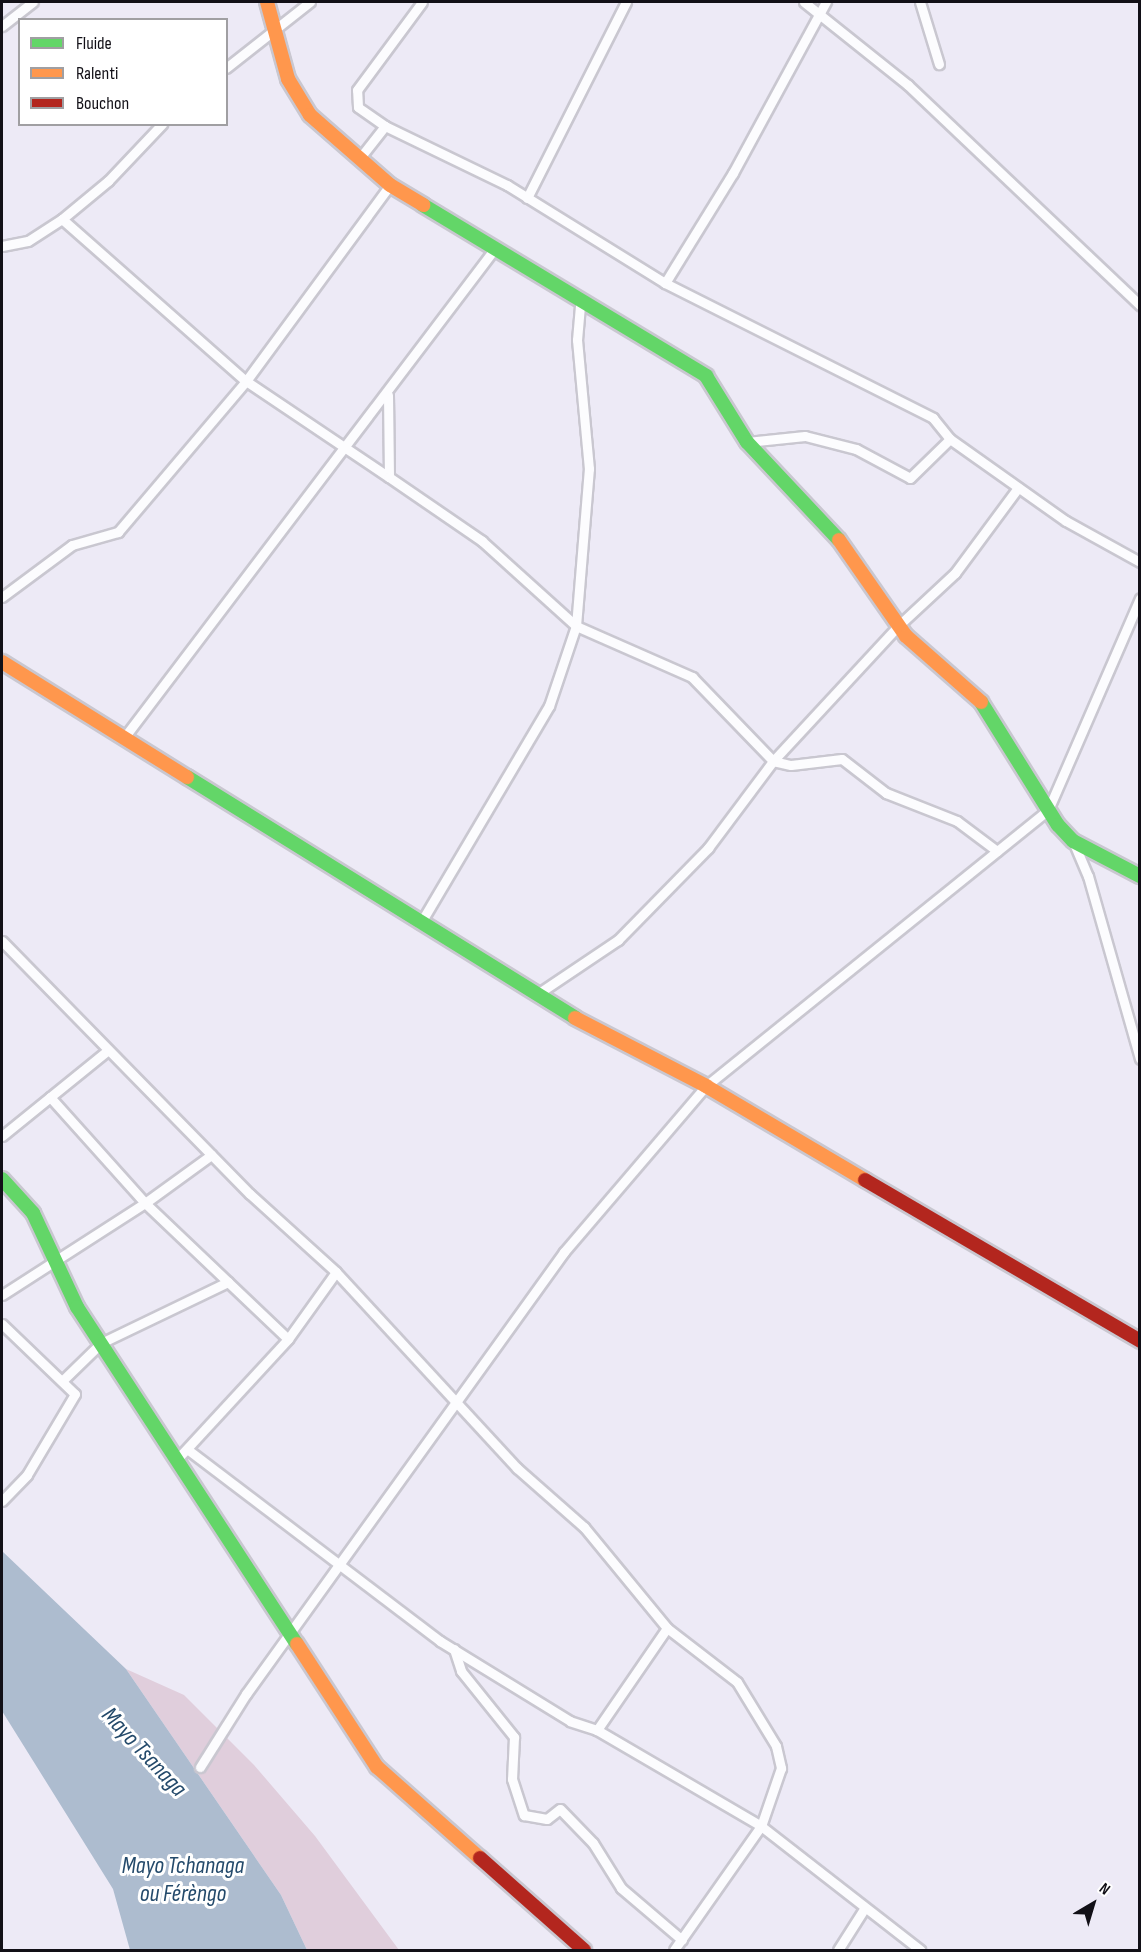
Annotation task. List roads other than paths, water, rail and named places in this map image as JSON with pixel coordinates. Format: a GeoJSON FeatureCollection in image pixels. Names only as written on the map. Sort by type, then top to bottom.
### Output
{"type":"FeatureCollection","features":[{"type":"Feature","properties":{"kind":"street"},"geometry":{"type":"LineString","coordinates":[[2,26],[33,2]]}},
{"type":"Feature","properties":{"kind":"street"},"geometry":{"type":"LineString","coordinates":[[267,2],[270,29],[299,101],[359,159],[390,185],[580,305],[696,368],[747,442],[773,474],[826,521],[898,626],[921,651],[975,693],[1048,810],[1073,840],[1088,876],[1140,1059]]}},
{"type":"Feature","properties":{"kind":"street"},"geometry":{"type":"LineString","coordinates":[[228,66],[270,29],[310,2]]}},
{"type":"Feature","properties":{"kind":"street"},"geometry":{"type":"LineString","coordinates":[[422,2],[357,90],[358,107],[385,126],[527,198],[665,283],[933,418],[950,439],[1018,488],[1140,562]]}},
{"type":"Feature","properties":{"kind":"street"},"geometry":{"type":"LineString","coordinates":[[527,198],[626,2]]}},
{"type":"Feature","properties":{"kind":"street"},"geometry":{"type":"LineString","coordinates":[[804,2],[821,11],[908,85],[1140,305]]}},
{"type":"Feature","properties":{"kind":"street"},"geometry":{"type":"LineString","coordinates":[[665,283],[733,173],[826,2]]}},
{"type":"Feature","properties":{"kind":"street"},"geometry":{"type":"LineString","coordinates":[[920,2],[939,64]]}},
{"type":"Feature","properties":{"kind":"street"},"geometry":{"type":"LineString","coordinates":[[2,246],[28,241],[62,219],[108,181],[160,126]]}},
{"type":"Feature","properties":{"kind":"street"},"geometry":{"type":"LineString","coordinates":[[359,159],[385,126]]}},
{"type":"Feature","properties":{"kind":"street"},"geometry":{"type":"LineString","coordinates":[[2,597],[72,545],[118,532],[246,381],[390,185]]}},
{"type":"Feature","properties":{"kind":"street"},"geometry":{"type":"LineString","coordinates":[[62,219],[246,381],[482,541],[576,626],[692,677],[773,762],[792,765],[842,759],[886,793],[957,821],[997,851]]}},
{"type":"Feature","properties":{"kind":"street"},"geometry":{"type":"LineString","coordinates":[[123,739],[388,395],[493,251]]}},
{"type":"Feature","properties":{"kind":"street"},"geometry":{"type":"LineString","coordinates":[[420,924],[549,706],[576,626],[589,468],[577,340],[580,305]]}},
{"type":"Feature","properties":{"kind":"street"},"geometry":{"type":"LineString","coordinates":[[388,395],[389,477]]}},
{"type":"Feature","properties":{"kind":"street"},"geometry":{"type":"LineString","coordinates":[[747,442],[805,436],[856,449],[910,478],[950,439]]}},
{"type":"Feature","properties":{"kind":"street"},"geometry":{"type":"LineString","coordinates":[[536,994],[618,940],[708,848],[773,762],[898,626],[961,567],[1018,488]]}},
{"type":"Feature","properties":{"kind":"street"},"geometry":{"type":"LineString","coordinates":[[200,1767],[292,1630],[460,1403],[564,1252],[706,1086],[1048,810],[1140,598]]}},
{"type":"Feature","properties":{"kind":"street"},"geometry":{"type":"LineString","coordinates":[[2,662],[420,924],[536,994],[706,1086],[1140,1341]]}},
{"type":"Feature","properties":{"kind":"street"},"geometry":{"type":"LineString","coordinates":[[1073,840],[1140,876]]}},
{"type":"Feature","properties":{"kind":"street"},"geometry":{"type":"LineString","coordinates":[[2,940],[107,1051],[211,1155],[336,1272],[460,1403],[517,1468],[584,1527],[667,1628],[687,1648],[730,1673],[776,1746],[781,1768],[760,1826],[674,1950]]}},
{"type":"Feature","properties":{"kind":"street"},"geometry":{"type":"LineString","coordinates":[[2,1136],[107,1051]]}},
{"type":"Feature","properties":{"kind":"street"},"geometry":{"type":"LineString","coordinates":[[50,1097],[144,1203],[288,1339]]}},
{"type":"Feature","properties":{"kind":"street"},"geometry":{"type":"LineString","coordinates":[[2,1295],[144,1203],[211,1155]]}},
{"type":"Feature","properties":{"kind":"street"},"geometry":{"type":"LineString","coordinates":[[2,1179],[33,1213],[57,1258],[73,1300],[101,1343],[184,1454],[292,1630],[389,1779],[584,1950]]}},
{"type":"Feature","properties":{"kind":"street"},"geometry":{"type":"LineString","coordinates":[[184,1454],[288,1339],[336,1272]]}},
{"type":"Feature","properties":{"kind":"street"},"geometry":{"type":"LineString","coordinates":[[63,1380],[101,1343],[228,1282]]}},
{"type":"Feature","properties":{"kind":"street"},"geometry":{"type":"LineString","coordinates":[[2,1324],[75,1394],[73,1401],[27,1475],[2,1501]]}},
{"type":"Feature","properties":{"kind":"street"},"geometry":{"type":"LineString","coordinates":[[184,1454],[340,1564],[454,1649],[558,1715],[597,1730],[760,1826],[864,1909],[920,1950]]}},
{"type":"Feature","properties":{"kind":"street"},"geometry":{"type":"LineString","coordinates":[[597,1730],[667,1628]]}},
{"type":"Feature","properties":{"kind":"street"},"geometry":{"type":"LineString","coordinates":[[454,1649],[461,1671],[514,1737],[512,1779],[524,1815],[547,1819],[560,1809],[593,1843],[621,1888],[682,1940]]}},
{"type":"Feature","properties":{"kind":"street"},"geometry":{"type":"LineString","coordinates":[[838,1950],[864,1909]]}},
{"type":"Feature","properties":{"kind":"water","name":"Mayo Tchanaga ou Férèngo"},"geometry":{"type":"Polygon","coordinates":[[[2,1551],[126,1669],[281,1895],[307,1950],[130,1950],[113,1889],[2,1711],[2,1551]]]}},
{"type":"Feature","properties":{"kind":"water label","name":"Mayo Tsanaga"},"geometry":{"type":"Point","coordinates":[144,1752]}}]}
